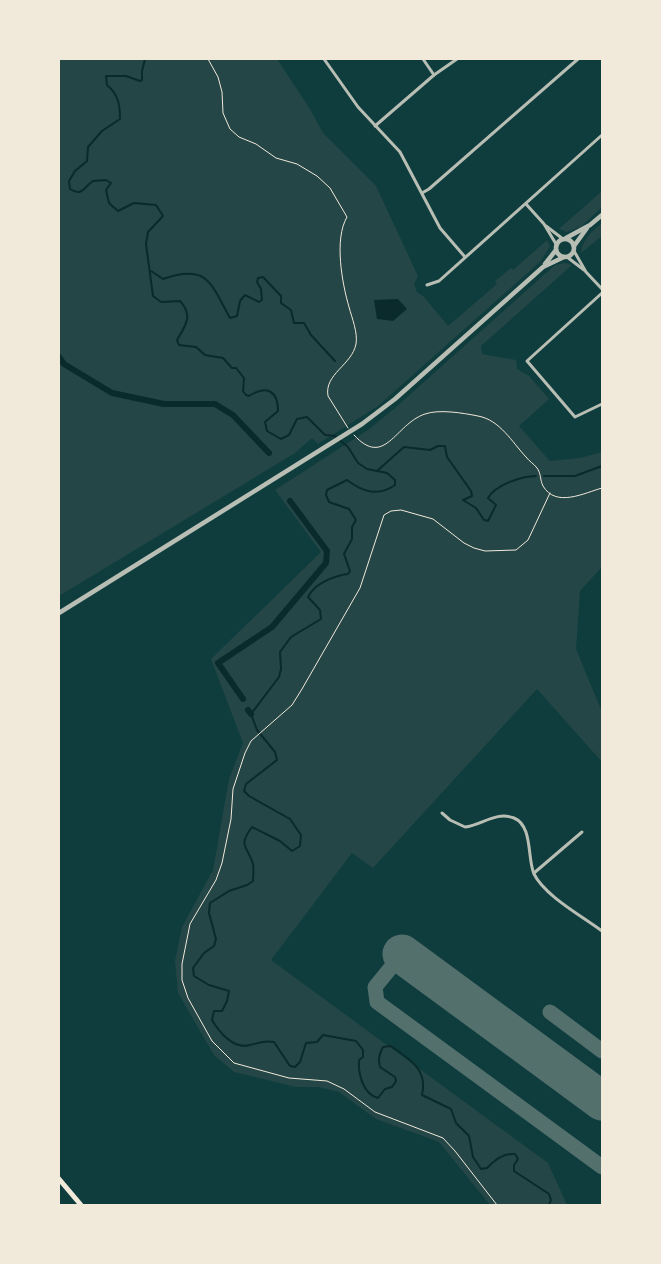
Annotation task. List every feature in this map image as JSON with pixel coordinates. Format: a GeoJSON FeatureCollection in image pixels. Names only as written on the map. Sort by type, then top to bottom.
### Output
{"type":"FeatureCollection","features":[{"type":"Feature","properties":{"kind":"main road"},"geometry":{"type":"LineString","coordinates":[[59,1179],[81,1205]]}},
{"type":"Feature","properties":{"kind":"street"},"geometry":{"type":"LineString","coordinates":[[324,59],[358,107],[400,152],[440,228],[465,257]]}},
{"type":"Feature","properties":{"kind":"street"},"geometry":{"type":"LineString","coordinates":[[423,59],[434,75]]}},
{"type":"Feature","properties":{"kind":"street"},"geometry":{"type":"LineString","coordinates":[[376,126],[434,75],[458,59]]}},
{"type":"Feature","properties":{"kind":"street"},"geometry":{"type":"LineString","coordinates":[[422,193],[429,189],[578,59]]}},
{"type":"Feature","properties":{"kind":"street"},"geometry":{"type":"LineString","coordinates":[[427,285],[439,280],[602,135]]}},
{"type":"Feature","properties":{"kind":"street"},"geometry":{"type":"LineString","coordinates":[[59,613],[362,424],[395,399],[543,267],[556,250],[556,244],[544,224],[526,204]]}},
{"type":"Feature","properties":{"kind":"street"},"geometry":{"type":"LineString","coordinates":[[543,267],[565,257],[574,248],[590,225],[602,214]]}},
{"type":"Feature","properties":{"kind":"street"},"geometry":{"type":"LineString","coordinates":[[544,224],[564,239],[571,241],[586,272]]}},
{"type":"Feature","properties":{"kind":"street"},"geometry":{"type":"LineString","coordinates":[[556,244],[590,225]]}},
{"type":"Feature","properties":{"kind":"street"},"geometry":{"type":"LineString","coordinates":[[556,250],[586,272],[602,290]]}},
{"type":"Feature","properties":{"kind":"street"},"geometry":{"type":"LineString","coordinates":[[602,294],[527,361],[575,417],[602,404]]}},
{"type":"Feature","properties":{"kind":"street"},"geometry":{"type":"LineString","coordinates":[[442,813],[450,820],[465,827],[498,816],[515,818],[524,828],[534,873],[543,887],[602,931]]}},
{"type":"Feature","properties":{"kind":"street"},"geometry":{"type":"LineString","coordinates":[[534,873],[582,832]]}},
{"type":"Feature","properties":{"kind":"path"},"geometry":{"type":"LineString","coordinates":[[208,59],[218,77],[222,92],[223,113],[230,128],[239,137],[256,144],[276,158],[303,167],[322,180],[330,188],[347,217],[341,229],[342,273],[356,340],[353,353],[331,379],[327,390],[328,396],[347,427],[364,446],[376,449],[383,446],[412,421],[424,414],[440,412],[486,418],[499,426],[538,468],[543,485],[550,493],[568,498],[602,488]]}},
{"type":"Feature","properties":{"kind":"path"},"geometry":{"type":"LineString","coordinates":[[497,1205],[456,1151],[443,1138],[375,1112],[335,1084],[327,1081],[290,1078],[234,1063],[212,1041],[184,989],[181,972],[190,924],[219,871],[231,819],[233,789],[245,753],[256,737],[296,699],[355,598],[384,515],[391,511],[401,510],[421,515],[439,522],[464,543],[474,548],[485,551],[516,550],[528,540],[550,493]]}},
{"type":"Feature","properties":{"kind":"shaded area"},"geometry":{"type":"Polygon","coordinates":[[[59,59],[277,59],[310,109],[323,133],[376,186],[418,276],[414,284],[417,292],[423,296],[448,326],[497,284],[495,281],[511,268],[513,270],[547,240],[550,246],[541,261],[378,406],[318,444],[312,438],[295,453],[59,596],[59,59]]]}},
{"type":"Feature","properties":{"kind":"shaded area"},"geometry":{"type":"Polygon","coordinates":[[[602,191],[602,207],[582,226],[567,232],[559,229],[602,191]]]}},
{"type":"Feature","properties":{"kind":"shaded area"},"geometry":{"type":"Polygon","coordinates":[[[602,223],[602,236],[581,253],[585,240],[602,223]]]}},
{"type":"Feature","properties":{"kind":"shaded area"},"geometry":{"type":"Polygon","coordinates":[[[565,263],[572,265],[481,346],[482,354],[516,360],[517,369],[529,376],[549,399],[519,426],[550,461],[580,458],[602,452],[602,567],[580,591],[576,649],[602,712],[602,762],[537,689],[373,868],[352,853],[271,960],[548,1163],[567,1205],[490,1205],[439,1142],[376,1119],[339,1092],[319,1087],[296,1087],[234,1072],[214,1055],[178,993],[175,961],[182,927],[213,870],[229,779],[243,743],[211,659],[321,552],[275,490],[368,430],[555,265],[565,263]]]}},
{"type":"Feature","properties":{"kind":"shaded area"},"geometry":{"type":"Polygon","coordinates":[[[398,299],[407,309],[393,321],[377,319],[374,300],[398,299]]]}},
{"type":"Feature","properties":{"kind":"waterway"},"geometry":{"type":"LineString","coordinates":[[145,59],[142,80],[140,81],[126,76],[106,76],[107,85],[114,92],[118,100],[120,119],[102,131],[88,147],[87,161],[75,171],[69,181],[70,189],[80,192],[93,181],[106,180],[111,183],[106,190],[109,203],[118,211],[134,203],[156,205],[163,216],[148,232],[146,244],[153,296],[161,302],[180,301],[187,311],[187,321],[177,340],[179,345],[196,347],[205,355],[223,358],[232,368],[236,368],[244,378],[243,391],[246,395],[249,396],[266,390],[273,394],[276,398],[278,411],[265,422],[267,431],[281,439],[289,435],[297,419],[307,417],[325,435],[335,436],[348,447],[358,463],[367,469],[387,473],[395,480],[395,485],[389,489],[377,492],[359,488],[347,480],[327,490],[326,495],[329,502],[349,509],[356,520],[352,527],[352,539],[344,554],[350,571],[348,574],[325,581],[311,592],[308,597],[320,610],[321,619],[291,637],[280,652],[281,669],[279,677],[251,714],[257,730],[275,752],[277,760],[246,784],[244,791],[249,796],[290,819],[301,835],[300,846],[292,851],[280,841],[252,827],[244,843],[253,864],[253,881],[229,891],[210,903],[209,913],[216,939],[214,946],[204,953],[193,968],[194,976],[209,985],[229,991],[222,1011],[214,1011],[212,1020],[223,1035],[238,1045],[244,1046],[274,1042],[290,1066],[295,1067],[300,1062],[306,1043],[317,1042],[323,1035],[356,1041],[363,1050],[363,1057],[359,1060],[362,1083],[373,1096],[378,1098],[385,1089],[392,1087],[396,1081],[395,1077],[380,1067],[379,1064],[379,1057],[383,1047],[391,1046],[411,1061],[420,1072],[423,1086],[422,1095],[451,1109],[456,1123],[469,1136],[473,1157],[481,1169],[487,1168],[503,1156],[515,1154],[518,1159],[514,1165],[514,1171],[549,1194],[551,1200],[549,1205]]}},
{"type":"Feature","properties":{"kind":"waterway"},"geometry":{"type":"LineString","coordinates":[[151,271],[163,279],[178,275],[199,275],[212,286],[230,318],[237,316],[240,301],[245,295],[259,302],[262,300],[261,289],[257,282],[258,278],[263,277],[281,296],[281,303],[291,310],[294,323],[304,323],[311,335],[335,361]]}},
{"type":"Feature","properties":{"kind":"waterway"},"geometry":{"type":"LineString","coordinates":[[59,357],[64,364],[112,393],[164,404],[215,404],[233,415],[269,453]]}},
{"type":"Feature","properties":{"kind":"waterway"},"geometry":{"type":"LineString","coordinates":[[377,471],[404,447],[430,450],[438,446],[445,446],[447,457],[471,491],[472,496],[463,500],[476,508],[484,520],[488,521],[496,505],[488,498],[491,493],[509,482],[536,476]]}},
{"type":"Feature","properties":{"kind":"waterway"},"geometry":{"type":"LineString","coordinates":[[544,476],[575,476],[602,466]]}},
{"type":"Feature","properties":{"kind":"waterway"},"geometry":{"type":"LineString","coordinates":[[243,699],[218,663],[272,627],[326,563],[327,551],[290,501]]}},
{"type":"Feature","properties":{"kind":"waterway"},"geometry":{"type":"LineString","coordinates":[[248,710],[251,714]]}},
{"type":"Feature","properties":{"kind":"taxiway"},"geometry":{"type":"LineString","coordinates":[[402,954],[375,987],[377,1002],[602,1167]]}},
{"type":"Feature","properties":{"kind":"taxiway"},"geometry":{"type":"LineString","coordinates":[[550,1012],[602,1051]]}},
{"type":"Feature","properties":{"kind":"runway"},"geometry":{"type":"LineString","coordinates":[[402,954],[602,1101]]}}]}
